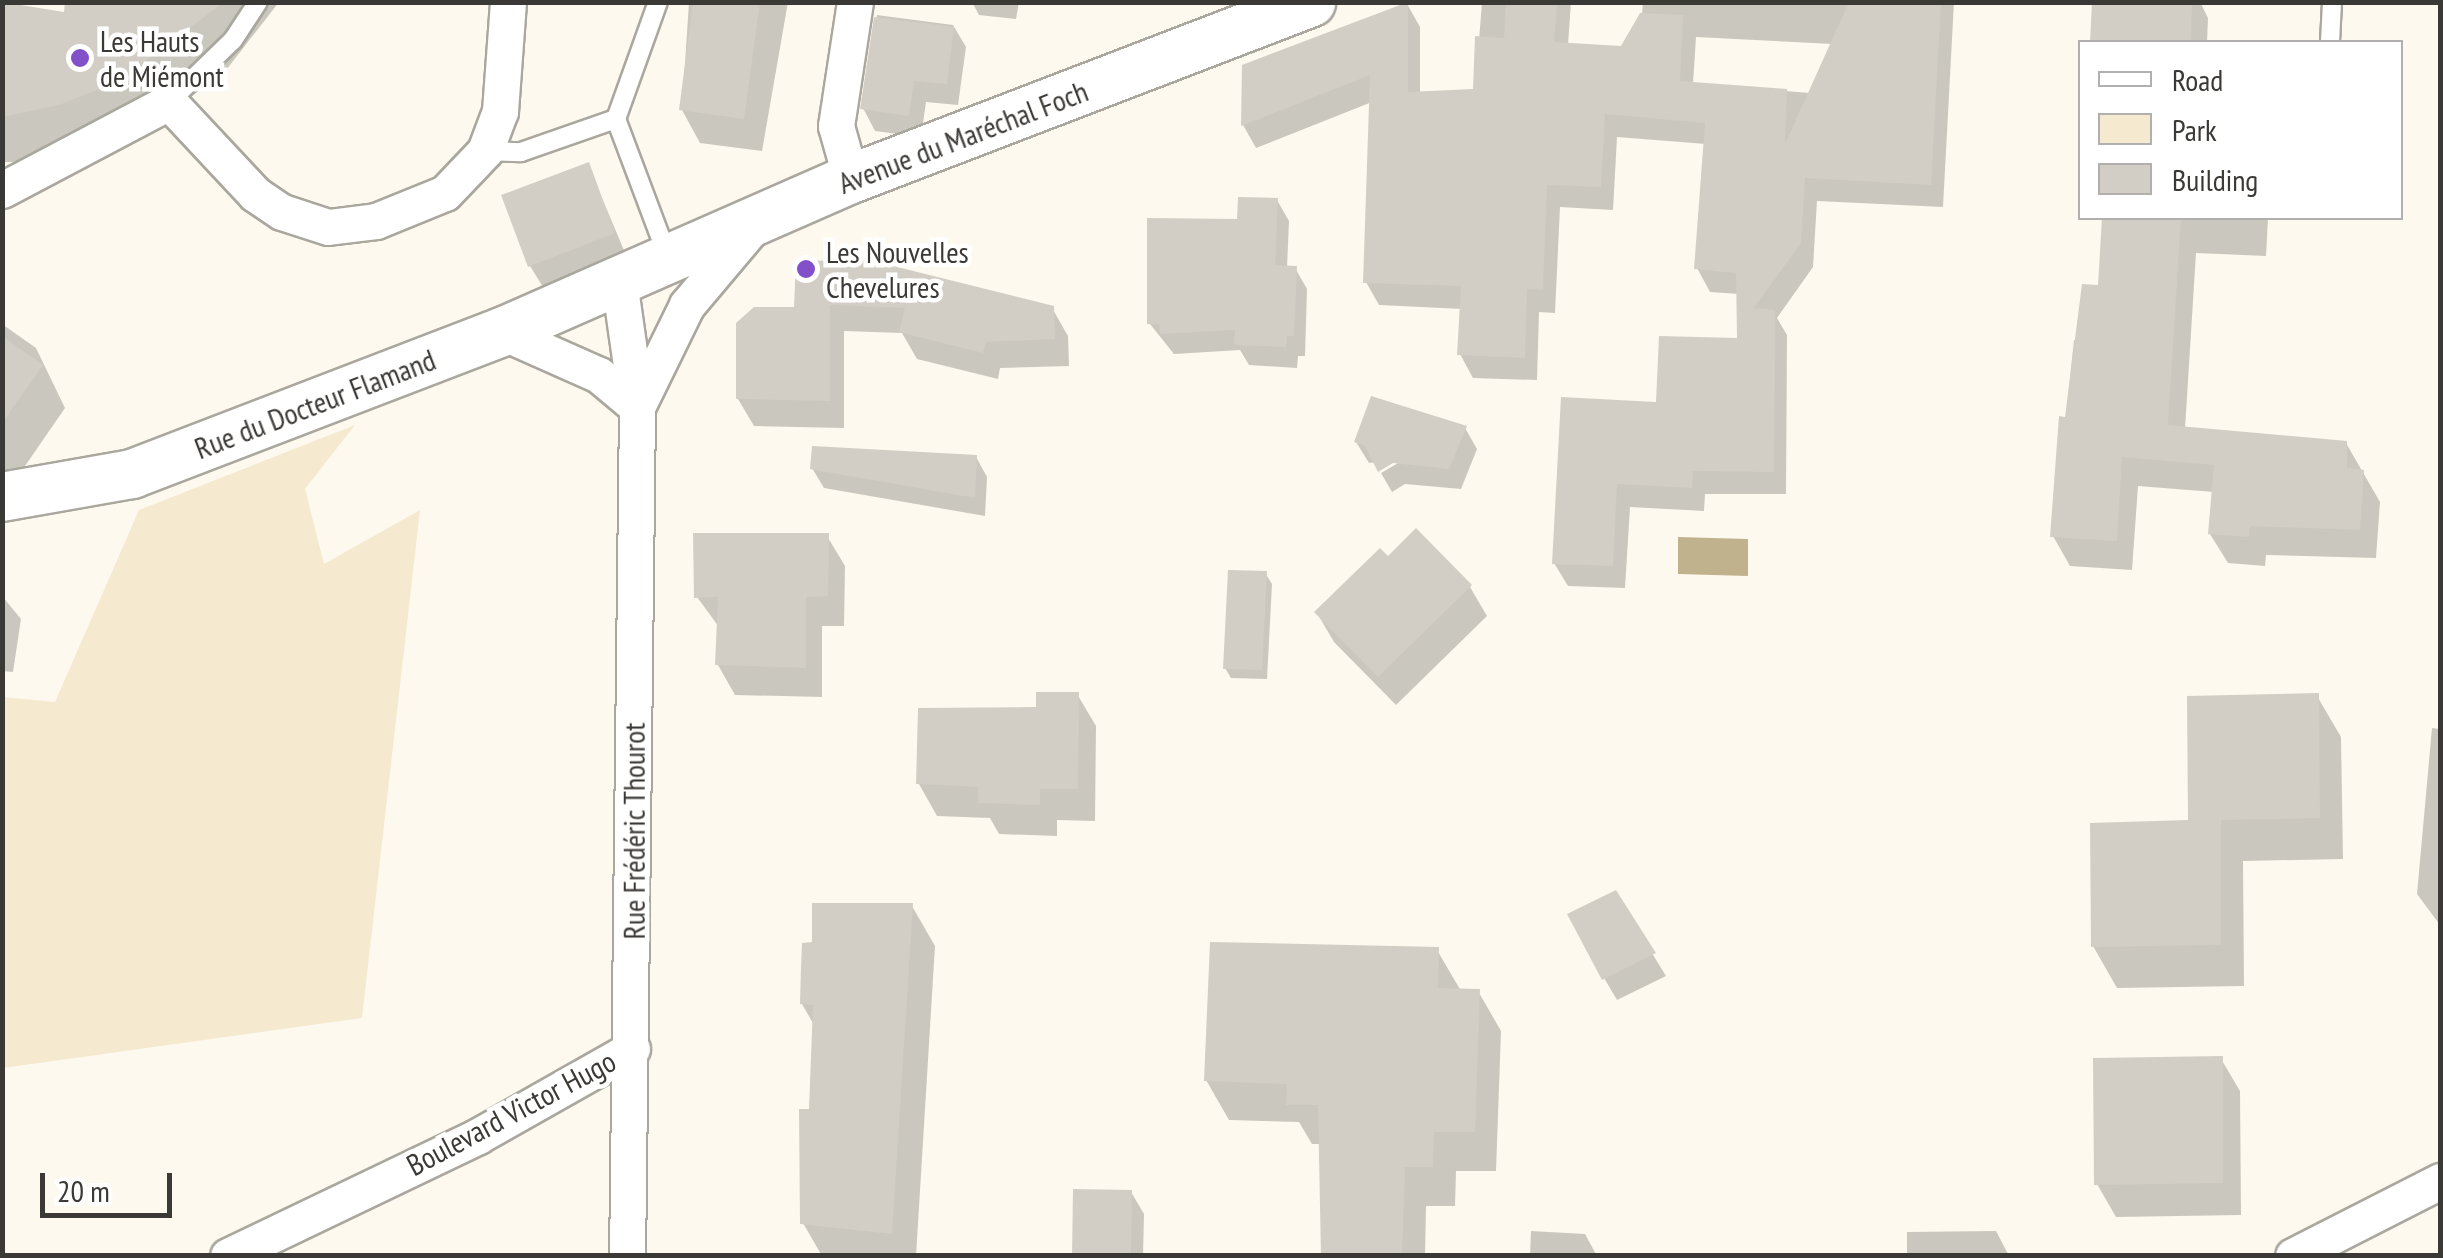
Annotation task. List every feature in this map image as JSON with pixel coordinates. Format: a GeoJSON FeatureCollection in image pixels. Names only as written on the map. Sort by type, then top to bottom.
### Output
{"type":"FeatureCollection","features":[{"type":"Feature","properties":{"kind":"street"},"geometry":{"type":"LineString","coordinates":[[2,190],[169,102],[255,194],[282,212],[328,226],[376,222],[445,193],[485,150],[500,110],[508,2]]}},
{"type":"Feature","properties":{"kind":"street"},"geometry":{"type":"LineString","coordinates":[[851,179],[836,126],[855,2]]}},
{"type":"Feature","properties":{"kind":"street","name":"Avenue du Maréchal Foch"},"geometry":{"type":"LineString","coordinates":[[619,281],[851,179],[1311,2]]}},
{"type":"Feature","properties":{"kind":"street","name":"Rue Frédéric Thourot"},"geometry":{"type":"LineString","coordinates":[[637,408],[686,305],[763,216]]}},
{"type":"Feature","properties":{"kind":"street","name":"Rue Frédéric Thourot"},"geometry":{"type":"LineString","coordinates":[[619,281],[637,408],[627,1256]]}},
{"type":"Feature","properties":{"kind":"street","name":"Rue du Docteur Flamand"},"geometry":{"type":"LineString","coordinates":[[2,497],[132,474],[502,332],[619,281]]}},
{"type":"Feature","properties":{"kind":"street"},"geometry":{"type":"LineString","coordinates":[[502,332],[599,375],[637,408]]}},
{"type":"Feature","properties":{"kind":"street","name":"Boulevard Victor Hugo"},"geometry":{"type":"LineString","coordinates":[[228,1256],[478,1136],[632,1049]]}},
{"type":"Feature","properties":{"kind":"street"},"geometry":{"type":"LineString","coordinates":[[2292,1256],[2440,1180]]}},
{"type":"Feature","properties":{"kind":"lane"},"geometry":{"type":"LineString","coordinates":[[169,102],[233,40],[258,2]]}},
{"type":"Feature","properties":{"kind":"lane"},"geometry":{"type":"LineString","coordinates":[[658,2],[616,119],[668,257]]}},
{"type":"Feature","properties":{"kind":"lane"},"geometry":{"type":"LineString","coordinates":[[2330,40],[2332,2]]}},
{"type":"Feature","properties":{"kind":"lane"},"geometry":{"type":"LineString","coordinates":[[485,150],[522,152],[616,119]]}},
{"type":"Feature","properties":{"kind":"green space"},"geometry":{"type":"Polygon","coordinates":[[[355,425],[305,489],[324,564],[420,510],[362,1018],[3,1068],[3,697],[55,702],[139,510],[355,425]]]}},
{"type":"Feature","properties":{"kind":"shaded area"},"geometry":{"type":"Polygon","coordinates":[[[1678,537],[1748,539],[1748,576],[1678,574],[1678,537]]]}},
{"type":"Feature","properties":{"kind":"building","name":"Les Hauts de Miémont"},"geometry":{"type":"Polygon","coordinates":[[[2,2],[64,12],[65,2],[224,2],[119,81],[59,105],[2,117],[2,2]]]}},
{"type":"Feature","properties":{"kind":"building"},"geometry":{"type":"Polygon","coordinates":[[[693,2],[760,2],[744,119],[679,110],[693,2]]]}},
{"type":"Feature","properties":{"kind":"building"},"geometry":{"type":"Polygon","coordinates":[[[1408,2],[1408,92],[1473,89],[1475,36],[1504,38],[1506,2],[1557,2],[1554,42],[1621,46],[1640,13],[1683,15],[1680,81],[1787,89],[1785,144],[1849,2],[1941,2],[1931,185],[1805,178],[1801,243],[1754,308],[1775,310],[1774,472],[1693,471],[1692,488],[1617,484],[1613,566],[1552,564],[1561,397],[1656,402],[1659,336],[1737,338],[1736,273],[1694,269],[1705,123],[1605,114],[1601,187],[1547,185],[1543,290],[1527,289],[1525,358],[1457,355],[1461,286],[1363,283],[1370,75],[1241,126],[1242,65],[1408,2]]]}},
{"type":"Feature","properties":{"kind":"building"},"geometry":{"type":"Polygon","coordinates":[[[2092,2],[2192,2],[2191,40],[2090,40],[2092,2]]]}},
{"type":"Feature","properties":{"kind":"building"},"geometry":{"type":"Polygon","coordinates":[[[874,17],[954,27],[947,84],[914,81],[909,116],[860,109],[874,17]]]}},
{"type":"Feature","properties":{"kind":"building"},"geometry":{"type":"Polygon","coordinates":[[[589,162],[615,233],[528,267],[501,195],[589,162]]]}},
{"type":"Feature","properties":{"kind":"building"},"geometry":{"type":"Polygon","coordinates":[[[1238,197],[1278,198],[1275,265],[1297,266],[1294,336],[1287,336],[1286,347],[1234,345],[1235,330],[1160,334],[1159,324],[1147,324],[1147,218],[1237,219],[1238,197]]]}},
{"type":"Feature","properties":{"kind":"building"},"geometry":{"type":"Polygon","coordinates":[[[2102,220],[2181,220],[2168,425],[2347,441],[2347,468],[2364,470],[2360,530],[2250,526],[2249,537],[2208,534],[2214,465],[2122,457],[2117,541],[2050,537],[2059,416],[2065,417],[2082,284],[2098,285],[2102,220]]]}},
{"type":"Feature","properties":{"kind":"building"},"geometry":{"type":"Polygon","coordinates":[[[869,260],[1054,306],[1055,339],[986,342],[983,353],[899,332],[905,308],[830,305],[830,401],[736,399],[736,323],[754,307],[794,307],[796,261],[869,260]]]}},
{"type":"Feature","properties":{"kind":"building"},"geometry":{"type":"Polygon","coordinates":[[[2,336],[43,365],[2,423],[2,336]]]}},
{"type":"Feature","properties":{"kind":"building"},"geometry":{"type":"Polygon","coordinates":[[[1371,396],[1467,426],[1449,469],[1393,463],[1378,472],[1365,446],[1354,442],[1371,396]]]}},
{"type":"Feature","properties":{"kind":"building"},"geometry":{"type":"Polygon","coordinates":[[[812,446],[977,455],[975,498],[810,469],[812,446]]]}},
{"type":"Feature","properties":{"kind":"building"},"geometry":{"type":"Polygon","coordinates":[[[1416,528],[1472,585],[1378,677],[1314,612],[1380,548],[1388,556],[1416,528]]]}},
{"type":"Feature","properties":{"kind":"building"},"geometry":{"type":"Polygon","coordinates":[[[693,533],[829,533],[828,596],[806,597],[806,668],[715,665],[718,597],[694,598],[693,533]]]}},
{"type":"Feature","properties":{"kind":"building"},"geometry":{"type":"Polygon","coordinates":[[[1228,570],[1267,571],[1262,670],[1223,669],[1228,570]]]}},
{"type":"Feature","properties":{"kind":"building"},"geometry":{"type":"Polygon","coordinates":[[[1036,692],[1079,692],[1078,789],[1040,789],[1040,805],[978,803],[978,787],[916,784],[918,708],[1036,707],[1036,692]]]}},
{"type":"Feature","properties":{"kind":"building"},"geometry":{"type":"Polygon","coordinates":[[[2319,693],[2320,818],[2221,820],[2221,945],[2091,947],[2090,823],[2188,820],[2187,696],[2319,693]]]}},
{"type":"Feature","properties":{"kind":"building"},"geometry":{"type":"Polygon","coordinates":[[[1616,890],[1656,953],[1602,980],[1567,914],[1616,890]]]}},
{"type":"Feature","properties":{"kind":"building"},"geometry":{"type":"Polygon","coordinates":[[[812,903],[913,903],[892,1234],[800,1224],[799,1109],[809,1109],[813,1005],[800,1004],[801,967],[802,943],[812,942],[812,903]]]}},
{"type":"Feature","properties":{"kind":"building"},"geometry":{"type":"Polygon","coordinates":[[[1210,942],[1439,947],[1438,988],[1480,989],[1475,1132],[1434,1132],[1433,1167],[1405,1167],[1402,1256],[1321,1256],[1318,1105],[1286,1105],[1287,1084],[1204,1081],[1210,942]]]}},
{"type":"Feature","properties":{"kind":"building"},"geometry":{"type":"Polygon","coordinates":[[[2223,1056],[2223,1183],[2094,1185],[2093,1058],[2223,1056]]]}},
{"type":"Feature","properties":{"kind":"building"},"geometry":{"type":"Polygon","coordinates":[[[1073,1189],[1132,1190],[1131,1256],[1072,1256],[1073,1189]]]}},
{"type":"Feature","properties":{"kind":"place","name":"Les Hauts de Miémont"},"geometry":{"type":"Point","coordinates":[80,58]}},
{"type":"Feature","properties":{"kind":"place","name":"Les Nouvelles Chevelures"},"geometry":{"type":"Point","coordinates":[806,269]}}]}
